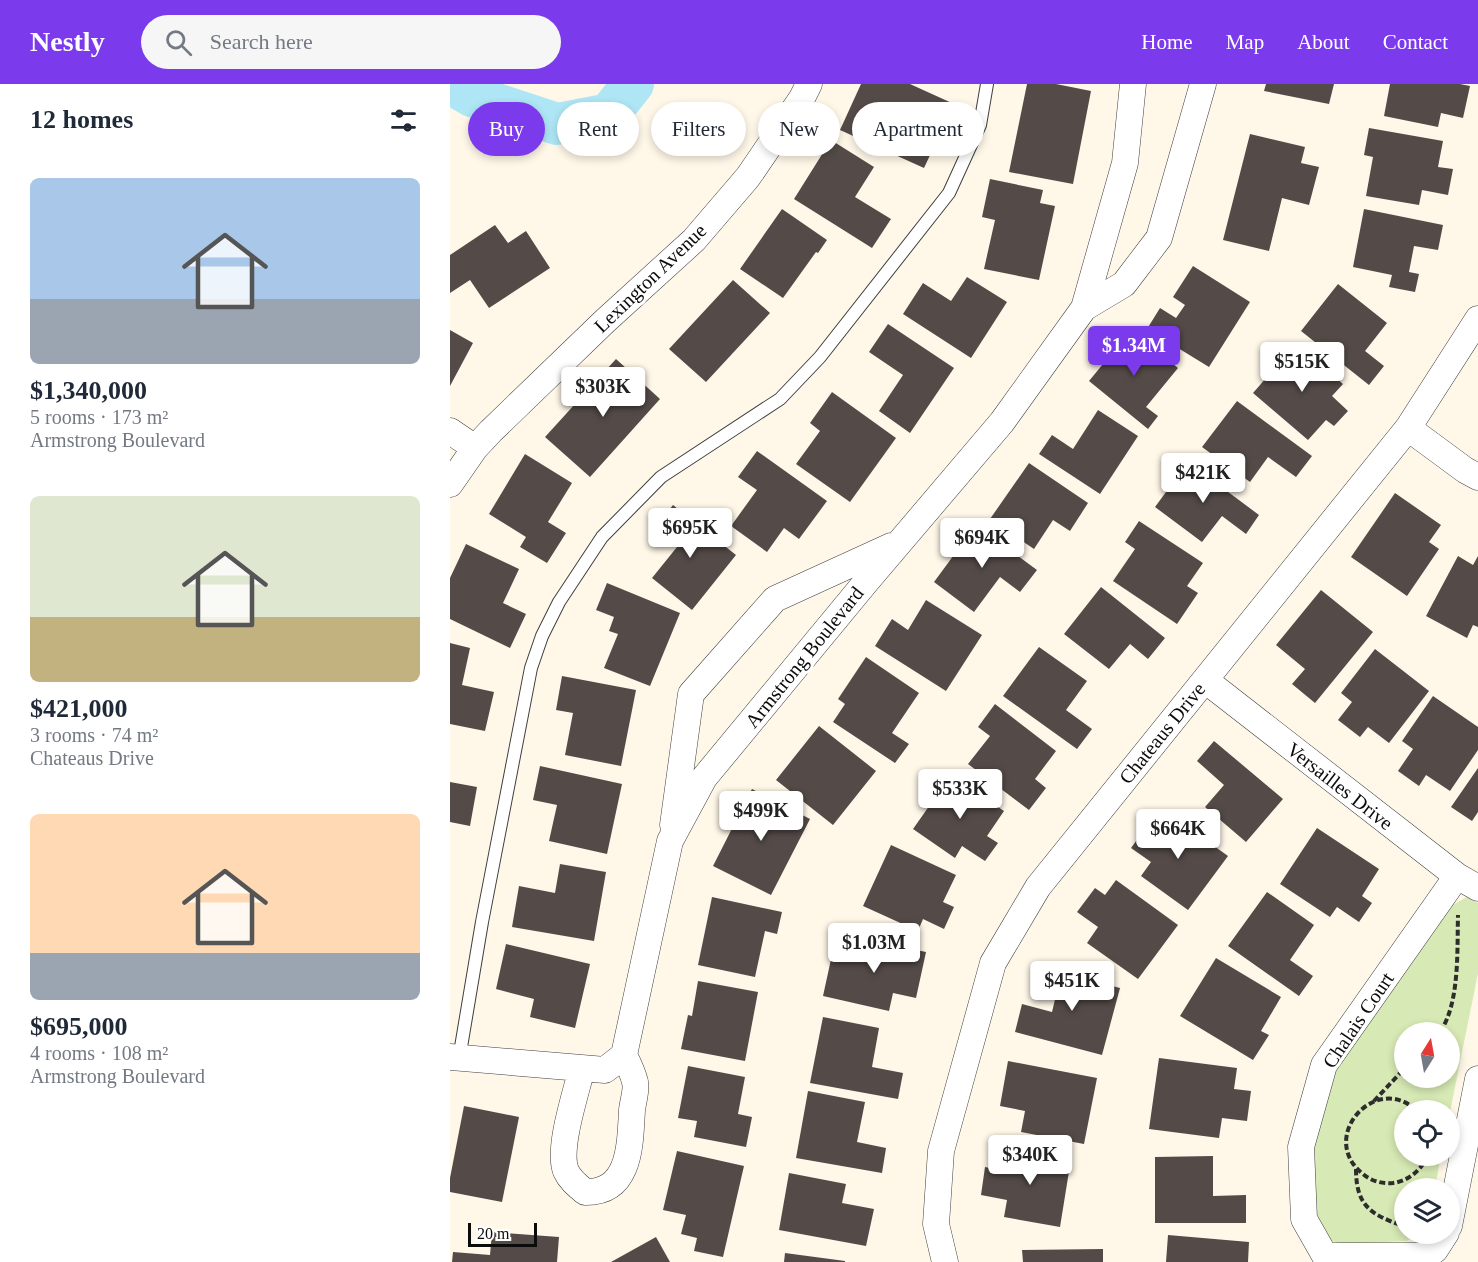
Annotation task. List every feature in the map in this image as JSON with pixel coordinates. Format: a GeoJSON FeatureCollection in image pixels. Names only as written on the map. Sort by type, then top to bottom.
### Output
{"type":"FeatureCollection","features":[{"type":"Feature","properties":{"kind":"street","name":"Lexington Avenue"},"geometry":{"type":"LineString","coordinates":[[450,484],[475,448],[605,321],[694,240],[748,177],[802,98],[808,84]]}},
{"type":"Feature","properties":{"kind":"street","name":"Armstrong Boulevard"},"geometry":{"type":"LineString","coordinates":[[454,1058],[604,1065],[670,841],[704,778],[1002,422],[1084,308],[1125,163],[1133,84]]}},
{"type":"Feature","properties":{"kind":"street","name":"Armstrong Boulevard"},"geometry":{"type":"LineString","coordinates":[[1084,308],[1124,284],[1159,238],[1203,84]]}},
{"type":"Feature","properties":{"kind":"street","name":"Chateaus Drive"},"geometry":{"type":"LineString","coordinates":[[945,1262],[936,1224],[941,1151],[993,963],[1038,887],[1408,428],[1478,319]]}},
{"type":"Feature","properties":{"kind":"street"},"geometry":{"type":"LineString","coordinates":[[1408,428],[1478,477]]}},
{"type":"Feature","properties":{"kind":"street"},"geometry":{"type":"LineString","coordinates":[[450,431],[475,448]]}},
{"type":"Feature","properties":{"kind":"street"},"geometry":{"type":"LineString","coordinates":[[670,841],[691,694],[775,599],[900,542]]}},
{"type":"Feature","properties":{"kind":"street","name":"Versailles Drive"},"geometry":{"type":"LineString","coordinates":[[1205,680],[1467,882]]}},
{"type":"Feature","properties":{"kind":"street","name":"Chalais Court"},"geometry":{"type":"LineString","coordinates":[[1439,1244],[1435,1250],[1424,1256],[1325,1256],[1304,1220],[1301,1147],[1324,1065],[1467,882]]}},
{"type":"Feature","properties":{"kind":"street"},"geometry":{"type":"LineString","coordinates":[[1458,1178],[1478,1079]]}},
{"type":"Feature","properties":{"kind":"lane"},"geometry":{"type":"LineString","coordinates":[[454,1058],[531,668],[542,636],[559,602],[602,537],[661,477],[780,399],[820,357],[949,193],[980,124],[987,84]]}},
{"type":"Feature","properties":{"kind":"path"},"geometry":{"type":"LineString","coordinates":[[1445,1022],[1451,1008],[1456,976],[1459,913]]}},
{"type":"Feature","properties":{"kind":"path"},"geometry":{"type":"LineString","coordinates":[[1394,1080],[1374,1101],[1357,1113],[1347,1131],[1346,1144],[1349,1157],[1356,1169],[1368,1178],[1381,1183],[1395,1183],[1408,1178],[1421,1166]]}},
{"type":"Feature","properties":{"kind":"path"},"geometry":{"type":"LineString","coordinates":[[1374,1101],[1394,1100]]}},
{"type":"Feature","properties":{"kind":"path"},"geometry":{"type":"LineString","coordinates":[[1356,1169],[1356,1186],[1362,1202],[1370,1210],[1394,1223]]}},
{"type":"Feature","properties":{"kind":"green space"},"geometry":{"type":"Polygon","coordinates":[[[1467,897],[1478,903],[1478,973],[1460,1062],[1460,1022],[1394,1022],[1394,1088],[1455,1088],[1452,1100],[1394,1100],[1394,1166],[1439,1166],[1437,1178],[1394,1178],[1394,1242],[1341,1244],[1327,1239],[1315,1226],[1312,1147],[1338,1059],[1447,908],[1467,897]]]}},
{"type":"Feature","properties":{"kind":"building"},"geometry":{"type":"Polygon","coordinates":[[[861,84],[910,84],[950,102],[853,102],[861,84]]]}},
{"type":"Feature","properties":{"kind":"building"},"geometry":{"type":"Polygon","coordinates":[[[1027,84],[1056,84],[1091,91],[1073,184],[1009,172],[1027,84]]]}},
{"type":"Feature","properties":{"kind":"building"},"geometry":{"type":"Polygon","coordinates":[[[1266,84],[1334,84],[1329,104],[1264,91],[1266,84]]]}},
{"type":"Feature","properties":{"kind":"building"},"geometry":{"type":"Polygon","coordinates":[[[1390,84],[1470,86],[1463,118],[1441,113],[1438,127],[1384,116],[1390,84]]]}},
{"type":"Feature","properties":{"kind":"building"},"geometry":{"type":"Polygon","coordinates":[[[852,104],[852,135],[840,130],[852,104]]]}},
{"type":"Feature","properties":{"kind":"building"},"geometry":{"type":"Polygon","coordinates":[[[1369,128],[1443,141],[1438,167],[1453,169],[1448,195],[1422,190],[1419,205],[1366,196],[1373,157],[1364,155],[1369,128]]]}},
{"type":"Feature","properties":{"kind":"building"},"geometry":{"type":"Polygon","coordinates":[[[1250,134],[1305,147],[1301,163],[1319,167],[1309,205],[1282,198],[1269,251],[1223,240],[1250,134]]]}},
{"type":"Feature","properties":{"kind":"building"},"geometry":{"type":"Polygon","coordinates":[[[840,146],[852,153],[852,156],[856,156],[874,167],[855,197],[891,219],[872,248],[794,199],[821,156],[840,156],[840,146]]]}},
{"type":"Feature","properties":{"kind":"building"},"geometry":{"type":"Polygon","coordinates":[[[897,156],[930,156],[924,168],[897,156]]]}},
{"type":"Feature","properties":{"kind":"building"},"geometry":{"type":"Polygon","coordinates":[[[990,179],[1043,190],[1040,203],[1055,206],[1039,280],[984,269],[995,220],[982,217],[990,179]]]}},
{"type":"Feature","properties":{"kind":"building"},"geometry":{"type":"Polygon","coordinates":[[[782,209],[827,240],[783,298],[740,269],[782,209]]]}},
{"type":"Feature","properties":{"kind":"building"},"geometry":{"type":"Polygon","coordinates":[[[1364,209],[1443,225],[1438,250],[1414,246],[1409,272],[1419,274],[1415,292],[1389,287],[1392,275],[1353,267],[1364,209]]]}},
{"type":"Feature","properties":{"kind":"building"},"geometry":{"type":"Polygon","coordinates":[[[495,225],[508,243],[526,231],[550,268],[489,308],[470,280],[450,293],[450,255],[495,225]]]}},
{"type":"Feature","properties":{"kind":"building"},"geometry":{"type":"Polygon","coordinates":[[[1193,266],[1250,302],[1209,367],[1147,329],[1160,308],[1176,318],[1185,305],[1173,297],[1193,266]]]}},
{"type":"Feature","properties":{"kind":"building"},"geometry":{"type":"Polygon","coordinates":[[[967,277],[1007,302],[971,358],[903,314],[923,283],[951,301],[967,277]]]}},
{"type":"Feature","properties":{"kind":"building"},"geometry":{"type":"Polygon","coordinates":[[[733,280],[770,313],[706,382],[669,349],[733,280]]]}},
{"type":"Feature","properties":{"kind":"building"},"geometry":{"type":"Polygon","coordinates":[[[1338,284],[1387,323],[1365,351],[1384,366],[1369,385],[1301,331],[1338,284]]]}},
{"type":"Feature","properties":{"kind":"building"},"geometry":{"type":"Polygon","coordinates":[[[888,324],[954,368],[910,433],[879,411],[903,375],[869,352],[888,324]]]}},
{"type":"Feature","properties":{"kind":"building"},"geometry":{"type":"Polygon","coordinates":[[[450,330],[473,343],[450,386],[450,330]]]}},
{"type":"Feature","properties":{"kind":"building"},"geometry":{"type":"Polygon","coordinates":[[[1131,330],[1178,368],[1146,407],[1158,416],[1148,429],[1089,381],[1131,330]]]}},
{"type":"Feature","properties":{"kind":"building"},"geometry":{"type":"Polygon","coordinates":[[[1296,344],[1343,384],[1332,396],[1348,411],[1334,426],[1326,420],[1308,440],[1253,393],[1296,344]]]}},
{"type":"Feature","properties":{"kind":"building"},"geometry":{"type":"Polygon","coordinates":[[[616,359],[660,399],[590,477],[545,437],[616,359]]]}},
{"type":"Feature","properties":{"kind":"building"},"geometry":{"type":"Polygon","coordinates":[[[832,392],[896,438],[850,502],[796,464],[820,431],[810,423],[832,392]]]}},
{"type":"Feature","properties":{"kind":"building"},"geometry":{"type":"Polygon","coordinates":[[[1237,401],[1312,456],[1296,477],[1268,457],[1250,482],[1202,447],[1237,401]]]}},
{"type":"Feature","properties":{"kind":"building"},"geometry":{"type":"Polygon","coordinates":[[[1098,410],[1138,436],[1100,494],[1039,454],[1052,435],[1073,449],[1098,410]]]}},
{"type":"Feature","properties":{"kind":"building"},"geometry":{"type":"Polygon","coordinates":[[[757,451],[827,501],[799,539],[784,528],[767,552],[731,526],[757,490],[738,477],[757,451]]]}},
{"type":"Feature","properties":{"kind":"building"},"geometry":{"type":"Polygon","coordinates":[[[525,454],[572,483],[548,522],[566,533],[547,563],[520,547],[526,537],[489,514],[525,454]]]}},
{"type":"Feature","properties":{"kind":"building"},"geometry":{"type":"Polygon","coordinates":[[[1188,462],[1259,515],[1246,534],[1222,516],[1202,542],[1155,507],[1188,462]]]}},
{"type":"Feature","properties":{"kind":"building"},"geometry":{"type":"Polygon","coordinates":[[[1029,463],[1088,503],[1070,531],[1053,520],[1034,549],[990,519],[1029,463]]]}},
{"type":"Feature","properties":{"kind":"building"},"geometry":{"type":"Polygon","coordinates":[[[1395,493],[1441,525],[1429,542],[1439,549],[1407,596],[1351,557],[1395,493]]]}},
{"type":"Feature","properties":{"kind":"building"},"geometry":{"type":"Polygon","coordinates":[[[673,505],[736,555],[692,610],[652,578],[677,547],[654,529],[673,505]]]}},
{"type":"Feature","properties":{"kind":"building"},"geometry":{"type":"Polygon","coordinates":[[[1139,521],[1203,563],[1187,586],[1198,593],[1177,624],[1113,581],[1135,549],[1125,542],[1139,521]]]}},
{"type":"Feature","properties":{"kind":"building"},"geometry":{"type":"Polygon","coordinates":[[[976,525],[1037,570],[1020,592],[1000,577],[974,612],[934,582],[976,525]]]}},
{"type":"Feature","properties":{"kind":"building"},"geometry":{"type":"Polygon","coordinates":[[[466,544],[519,569],[503,603],[526,614],[510,648],[450,619],[450,578],[466,544]]]}},
{"type":"Feature","properties":{"kind":"building"},"geometry":{"type":"Polygon","coordinates":[[[1458,556],[1473,565],[1478,556],[1478,627],[1473,625],[1467,638],[1426,616],[1458,556]]]}},
{"type":"Feature","properties":{"kind":"building"},"geometry":{"type":"Polygon","coordinates":[[[607,583],[680,613],[650,686],[604,668],[618,634],[609,631],[614,617],[596,610],[607,583]]]}},
{"type":"Feature","properties":{"kind":"building"},"geometry":{"type":"Polygon","coordinates":[[[1101,587],[1165,638],[1148,659],[1130,644],[1109,669],[1064,634],[1101,587]]]}},
{"type":"Feature","properties":{"kind":"building"},"geometry":{"type":"Polygon","coordinates":[[[1321,590],[1373,632],[1315,703],[1292,684],[1305,669],[1276,645],[1321,590]]]}},
{"type":"Feature","properties":{"kind":"building"},"geometry":{"type":"Polygon","coordinates":[[[926,600],[982,635],[946,691],[875,646],[892,619],[908,630],[926,600]]]}},
{"type":"Feature","properties":{"kind":"building"},"geometry":{"type":"Polygon","coordinates":[[[450,643],[470,648],[462,685],[494,692],[485,731],[450,724],[450,643]]]}},
{"type":"Feature","properties":{"kind":"building"},"geometry":{"type":"Polygon","coordinates":[[[1039,647],[1087,681],[1066,710],[1092,729],[1077,749],[1003,696],[1039,647]]]}},
{"type":"Feature","properties":{"kind":"building"},"geometry":{"type":"Polygon","coordinates":[[[1375,649],[1429,691],[1389,743],[1368,727],[1360,737],[1338,720],[1352,702],[1341,693],[1375,649]]]}},
{"type":"Feature","properties":{"kind":"building"},"geometry":{"type":"Polygon","coordinates":[[[866,657],[919,693],[892,733],[909,744],[895,763],[833,722],[845,704],[838,699],[866,657]]]}},
{"type":"Feature","properties":{"kind":"building"},"geometry":{"type":"Polygon","coordinates":[[[562,676],[636,690],[621,766],[565,755],[573,713],[556,710],[562,676]]]}},
{"type":"Feature","properties":{"kind":"building"},"geometry":{"type":"Polygon","coordinates":[[[1433,696],[1478,727],[1478,750],[1450,791],[1426,775],[1419,786],[1398,771],[1413,749],[1402,741],[1433,696]]]}},
{"type":"Feature","properties":{"kind":"building"},"geometry":{"type":"Polygon","coordinates":[[[995,704],[1056,751],[1035,779],[1046,788],[1029,810],[968,764],[990,736],[978,727],[995,704]]]}},
{"type":"Feature","properties":{"kind":"building"},"geometry":{"type":"Polygon","coordinates":[[[819,726],[876,771],[833,825],[776,780],[819,726]]]}},
{"type":"Feature","properties":{"kind":"building"},"geometry":{"type":"Polygon","coordinates":[[[1214,741],[1283,799],[1246,842],[1205,807],[1224,785],[1197,761],[1214,741]]]}},
{"type":"Feature","properties":{"kind":"building"},"geometry":{"type":"Polygon","coordinates":[[[540,766],[622,784],[607,854],[549,841],[557,805],[533,800],[540,766]]]}},
{"type":"Feature","properties":{"kind":"building"},"geometry":{"type":"Polygon","coordinates":[[[1478,768],[1478,812],[1472,821],[1451,807],[1478,768]]]}},
{"type":"Feature","properties":{"kind":"building"},"geometry":{"type":"Polygon","coordinates":[[[951,775],[1004,811],[987,836],[998,843],[985,861],[962,846],[955,858],[913,829],[951,775]]]}},
{"type":"Feature","properties":{"kind":"building"},"geometry":{"type":"Polygon","coordinates":[[[450,782],[477,787],[470,826],[450,822],[450,782]]]}},
{"type":"Feature","properties":{"kind":"building"},"geometry":{"type":"Polygon","coordinates":[[[752,789],[810,819],[771,895],[713,866],[752,789]]]}},
{"type":"Feature","properties":{"kind":"building"},"geometry":{"type":"Polygon","coordinates":[[[1171,815],[1228,856],[1188,910],[1141,876],[1151,862],[1131,848],[1150,822],[1160,830],[1171,815]]]}},
{"type":"Feature","properties":{"kind":"building"},"geometry":{"type":"Polygon","coordinates":[[[1317,828],[1379,869],[1362,896],[1372,903],[1359,922],[1337,907],[1330,917],[1280,884],[1317,828]]]}},
{"type":"Feature","properties":{"kind":"building"},"geometry":{"type":"Polygon","coordinates":[[[891,845],[956,875],[943,902],[954,907],[944,929],[923,919],[918,931],[863,906],[891,845]]]}},
{"type":"Feature","properties":{"kind":"building"},"geometry":{"type":"Polygon","coordinates":[[[560,864],[606,872],[594,941],[512,927],[519,886],[555,893],[560,864]]]}},
{"type":"Feature","properties":{"kind":"building"},"geometry":{"type":"Polygon","coordinates":[[[1116,880],[1178,925],[1138,979],[1087,943],[1098,927],[1077,912],[1095,888],[1105,895],[1116,880]]]}},
{"type":"Feature","properties":{"kind":"building"},"geometry":{"type":"Polygon","coordinates":[[[1267,892],[1314,925],[1290,960],[1313,976],[1299,996],[1228,946],[1267,892]]]}},
{"type":"Feature","properties":{"kind":"building"},"geometry":{"type":"Polygon","coordinates":[[[712,897],[782,912],[777,934],[765,931],[755,977],[698,965],[712,897]]]}},
{"type":"Feature","properties":{"kind":"building"},"geometry":{"type":"Polygon","coordinates":[[[853,937],[926,952],[916,998],[893,993],[889,1011],[823,996],[833,950],[849,954],[853,937]]]}},
{"type":"Feature","properties":{"kind":"building"},"geometry":{"type":"Polygon","coordinates":[[[506,944],[590,964],[575,1028],[530,1017],[534,999],[496,989],[506,944]]]}},
{"type":"Feature","properties":{"kind":"building"},"geometry":{"type":"Polygon","coordinates":[[[1216,958],[1281,997],[1261,1031],[1269,1035],[1253,1060],[1180,1016],[1216,958]]]}},
{"type":"Feature","properties":{"kind":"building"},"geometry":{"type":"Polygon","coordinates":[[[1040,967],[1120,988],[1102,1055],[1015,1032],[1022,1004],[1052,1012],[1057,991],[1035,985],[1040,967]]]}},
{"type":"Feature","properties":{"kind":"building"},"geometry":{"type":"Polygon","coordinates":[[[698,981],[758,992],[745,1061],[681,1049],[688,1015],[692,1016],[698,981]]]}},
{"type":"Feature","properties":{"kind":"building"},"geometry":{"type":"Polygon","coordinates":[[[823,1017],[879,1028],[872,1067],[903,1073],[898,1099],[810,1083],[823,1017]]]}},
{"type":"Feature","properties":{"kind":"building"},"geometry":{"type":"Polygon","coordinates":[[[1159,1058],[1237,1068],[1234,1089],[1251,1091],[1247,1121],[1222,1118],[1219,1138],[1149,1129],[1159,1058]]]}},
{"type":"Feature","properties":{"kind":"building"},"geometry":{"type":"Polygon","coordinates":[[[1008,1061],[1097,1078],[1084,1144],[1021,1132],[1025,1111],[1000,1106],[1008,1061]]]}},
{"type":"Feature","properties":{"kind":"building"},"geometry":{"type":"Polygon","coordinates":[[[688,1066],[745,1077],[738,1114],[752,1117],[746,1147],[694,1137],[697,1121],[678,1118],[688,1066]]]}},
{"type":"Feature","properties":{"kind":"building"},"geometry":{"type":"Polygon","coordinates":[[[808,1091],[865,1102],[857,1142],[886,1148],[882,1173],[796,1158],[808,1091]]]}},
{"type":"Feature","properties":{"kind":"building"},"geometry":{"type":"Polygon","coordinates":[[[464,1106],[519,1117],[502,1202],[450,1192],[450,1178],[464,1106]]]}},
{"type":"Feature","properties":{"kind":"building"},"geometry":{"type":"Polygon","coordinates":[[[1003,1147],[1071,1159],[1060,1227],[1004,1217],[1007,1200],[981,1195],[985,1167],[999,1170],[1003,1147]]]}},
{"type":"Feature","properties":{"kind":"building"},"geometry":{"type":"Polygon","coordinates":[[[677,1151],[744,1166],[723,1257],[694,1251],[697,1238],[681,1234],[686,1215],[663,1210],[677,1151]]]}},
{"type":"Feature","properties":{"kind":"building"},"geometry":{"type":"Polygon","coordinates":[[[1213,1156],[1213,1196],[1246,1195],[1246,1223],[1155,1223],[1155,1157],[1213,1156]]]}},
{"type":"Feature","properties":{"kind":"building"},"geometry":{"type":"Polygon","coordinates":[[[789,1173],[846,1184],[842,1203],[874,1209],[866,1246],[779,1230],[789,1173]]]}},
{"type":"Feature","properties":{"kind":"building"},"geometry":{"type":"Polygon","coordinates":[[[492,1232],[559,1237],[557,1262],[452,1262],[453,1252],[490,1255],[492,1232]]]}},
{"type":"Feature","properties":{"kind":"building"},"geometry":{"type":"Polygon","coordinates":[[[1168,1235],[1249,1242],[1248,1262],[1166,1262],[1168,1235]]]}},
{"type":"Feature","properties":{"kind":"building"},"geometry":{"type":"Polygon","coordinates":[[[656,1237],[670,1262],[611,1262],[656,1237]]]}},
{"type":"Feature","properties":{"kind":"building"},"geometry":{"type":"Polygon","coordinates":[[[1103,1249],[1103,1262],[1023,1262],[1022,1250],[1103,1249]]]}},
{"type":"Feature","properties":{"kind":"building"},"geometry":{"type":"Polygon","coordinates":[[[785,1253],[845,1261],[845,1262],[784,1262],[785,1253]]]}},
{"type":"Feature","properties":{"kind":"waterway"},"geometry":{"type":"LineString","coordinates":[[451,84],[472,96],[557,124],[609,114],[633,84]]}}]}
